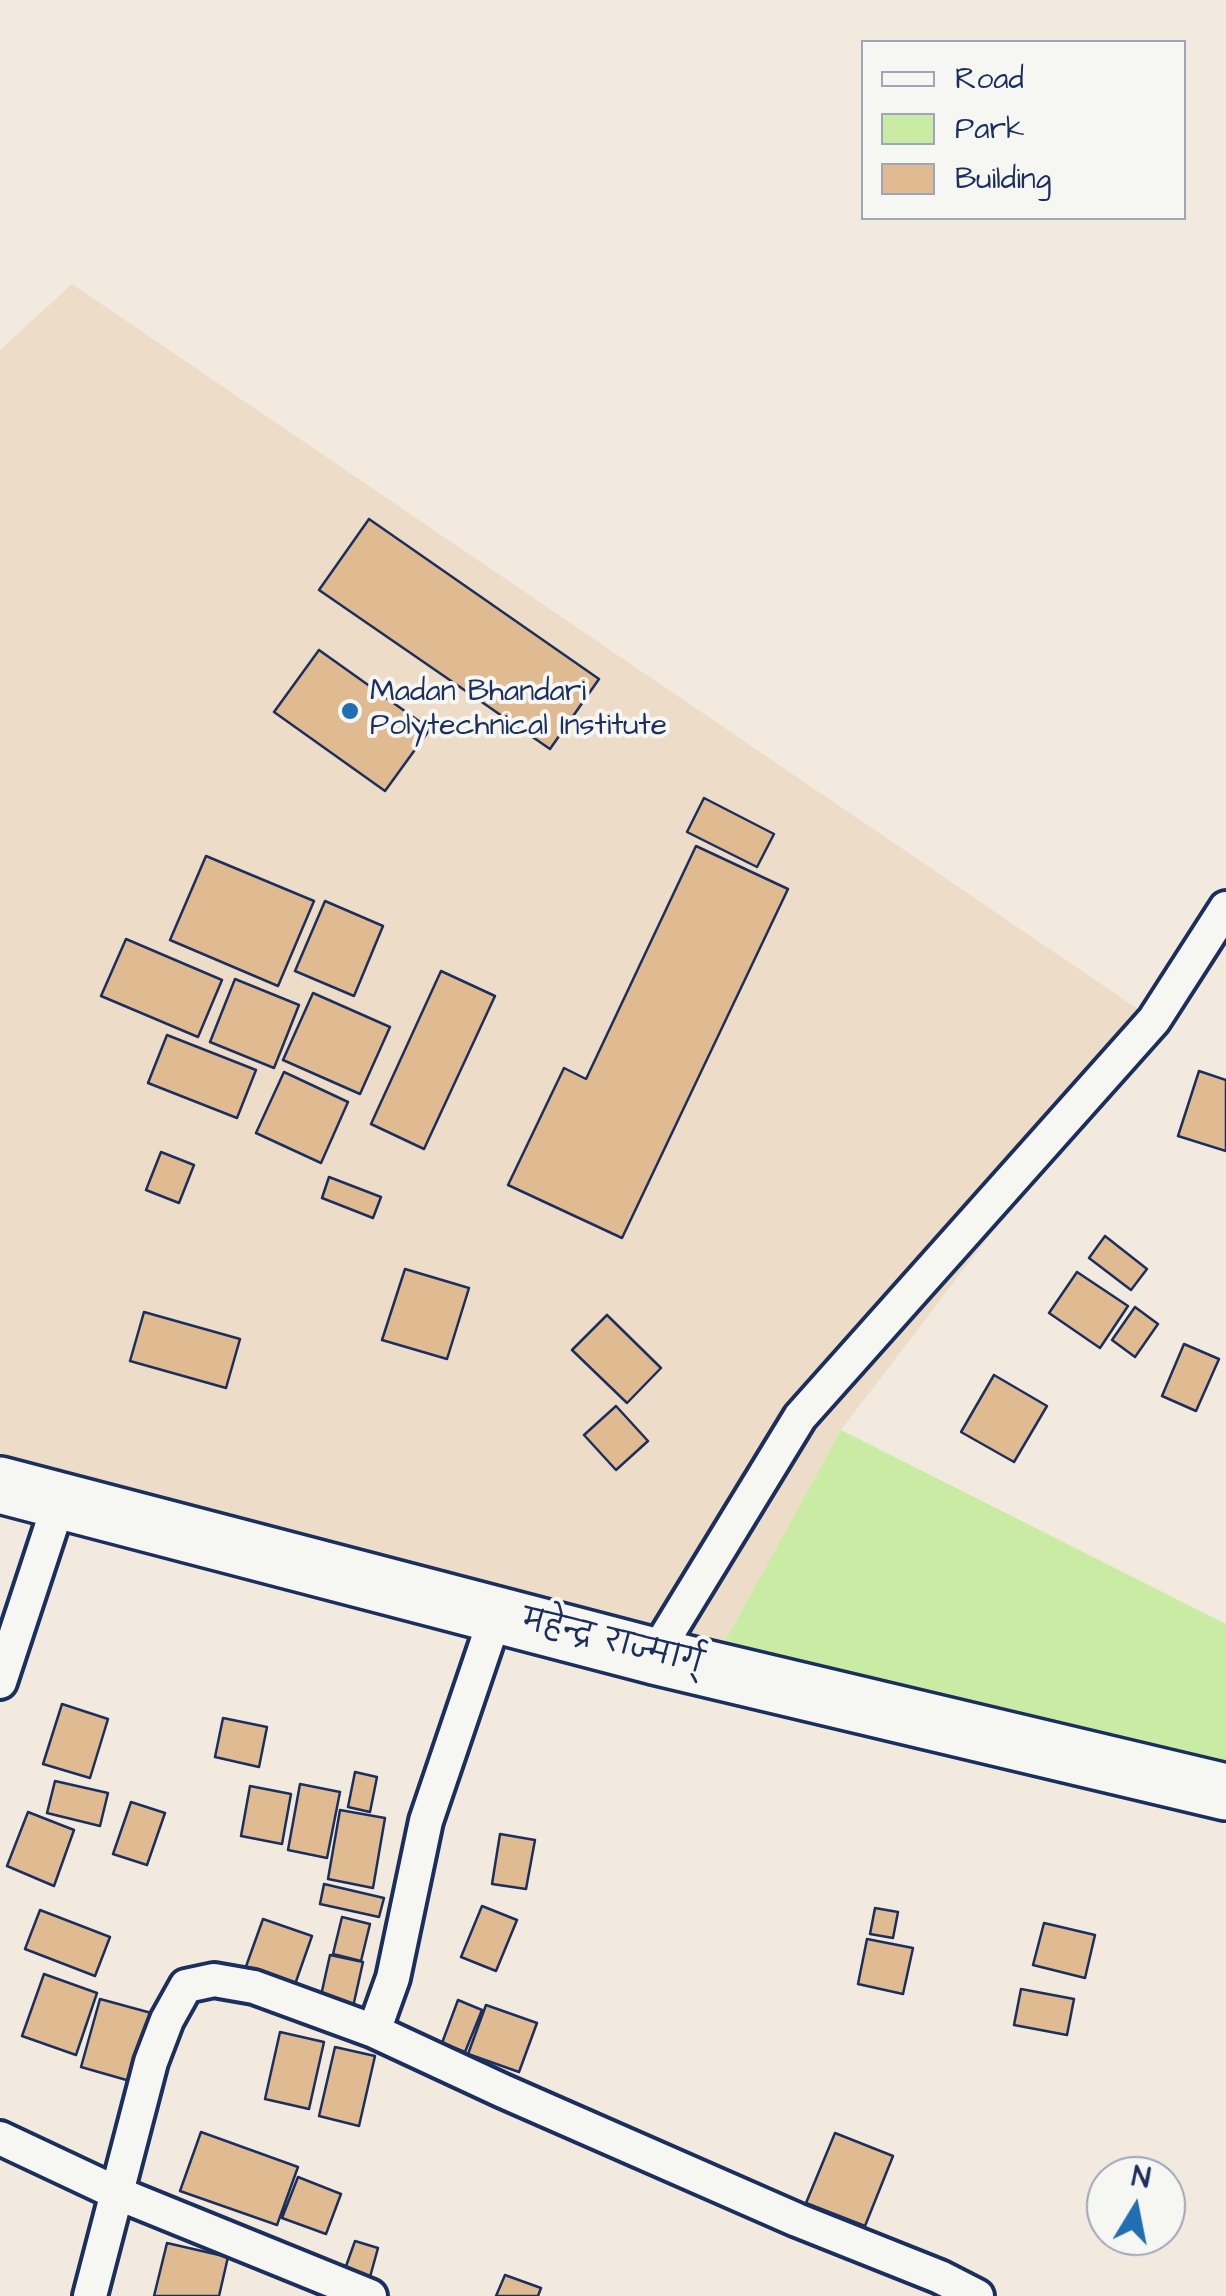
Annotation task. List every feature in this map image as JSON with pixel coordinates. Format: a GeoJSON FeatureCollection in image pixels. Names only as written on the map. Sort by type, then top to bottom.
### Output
{"type":"FeatureCollection","features":[{"type":"Feature","properties":{"kind":"highway","name":"महेन्द्र राज्मार्ग्"},"geometry":{"type":"LineString","coordinates":[[0,1485],[654,1656],[1226,1792]]}},
{"type":"Feature","properties":{"kind":"street"},"geometry":{"type":"LineString","coordinates":[[654,1656],[800,1417],[1154,1020],[1226,908]]}},
{"type":"Feature","properties":{"kind":"street"},"geometry":{"type":"LineString","coordinates":[[0,1682],[60,1500]]}},
{"type":"Feature","properties":{"kind":"street"},"geometry":{"type":"LineString","coordinates":[[374,2031],[393,1978],[426,1821],[496,1615]]}},
{"type":"Feature","properties":{"kind":"street"},"geometry":{"type":"LineString","coordinates":[[90,2296],[150,2062],[186,1986],[214,1980],[254,1987],[374,2031],[976,2296]]}},
{"type":"Feature","properties":{"kind":"street"},"geometry":{"type":"LineString","coordinates":[[0,2138],[119,2194],[370,2296]]}},
{"type":"Feature","properties":{"kind":"shaded area","name":"Madan Bhandari Polytechnical Institute"},"geometry":{"type":"Polygon","coordinates":[[[72,284],[1154,1020],[841,1430],[703,1681],[0,1500],[0,350],[72,284]]]}},
{"type":"Feature","properties":{"kind":"green space"},"geometry":{"type":"Polygon","coordinates":[[[841,1430],[1226,1624],[1226,1803],[703,1681],[841,1430]]]}},
{"type":"Feature","properties":{"kind":"building"},"geometry":{"type":"Polygon","coordinates":[[[369,519],[599,679],[550,749],[319,590],[369,519]]]}},
{"type":"Feature","properties":{"kind":"building"},"geometry":{"type":"Polygon","coordinates":[[[319,650],[430,729],[385,791],[274,712],[319,650]]]}},
{"type":"Feature","properties":{"kind":"building"},"geometry":{"type":"Polygon","coordinates":[[[704,798],[774,834],[757,867],[687,832],[704,798]]]}},
{"type":"Feature","properties":{"kind":"building"},"geometry":{"type":"Polygon","coordinates":[[[696,846],[788,889],[622,1238],[508,1185],[564,1068],[586,1079],[696,846]]]}},
{"type":"Feature","properties":{"kind":"building"},"geometry":{"type":"Polygon","coordinates":[[[206,856],[314,901],[278,986],[170,940],[206,856]]]}},
{"type":"Feature","properties":{"kind":"building"},"geometry":{"type":"Polygon","coordinates":[[[325,901],[383,926],[354,996],[295,971],[325,901]]]}},
{"type":"Feature","properties":{"kind":"building"},"geometry":{"type":"Polygon","coordinates":[[[126,939],[222,980],[198,1037],[101,996],[126,939]]]}},
{"type":"Feature","properties":{"kind":"building"},"geometry":{"type":"Polygon","coordinates":[[[441,971],[495,996],[424,1149],[371,1124],[441,971]]]}},
{"type":"Feature","properties":{"kind":"building"},"geometry":{"type":"Polygon","coordinates":[[[235,979],[299,1005],[274,1068],[210,1042],[235,979]]]}},
{"type":"Feature","properties":{"kind":"building"},"geometry":{"type":"Polygon","coordinates":[[[313,993],[390,1027],[360,1094],[283,1060],[313,993]]]}},
{"type":"Feature","properties":{"kind":"building"},"geometry":{"type":"Polygon","coordinates":[[[167,1035],[256,1070],[237,1118],[148,1083],[167,1035]]]}},
{"type":"Feature","properties":{"kind":"building"},"geometry":{"type":"Polygon","coordinates":[[[1199,1071],[1226,1080],[1226,1151],[1178,1136],[1199,1071]]]}},
{"type":"Feature","properties":{"kind":"building"},"geometry":{"type":"Polygon","coordinates":[[[284,1072],[348,1102],[321,1163],[256,1133],[284,1072]]]}},
{"type":"Feature","properties":{"kind":"building"},"geometry":{"type":"Polygon","coordinates":[[[161,1152],[194,1165],[179,1203],[146,1190],[161,1152]]]}},
{"type":"Feature","properties":{"kind":"building"},"geometry":{"type":"Polygon","coordinates":[[[329,1177],[381,1197],[373,1218],[322,1198],[329,1177]]]}},
{"type":"Feature","properties":{"kind":"building"},"geometry":{"type":"Polygon","coordinates":[[[1105,1236],[1147,1269],[1131,1290],[1089,1258],[1105,1236]]]}},
{"type":"Feature","properties":{"kind":"building"},"geometry":{"type":"Polygon","coordinates":[[[405,1269],[469,1288],[447,1359],[382,1340],[405,1269]]]}},
{"type":"Feature","properties":{"kind":"building"},"geometry":{"type":"Polygon","coordinates":[[[1077,1272],[1128,1306],[1100,1348],[1049,1313],[1077,1272]]]}},
{"type":"Feature","properties":{"kind":"building"},"geometry":{"type":"Polygon","coordinates":[[[1135,1307],[1158,1324],[1135,1357],[1112,1340],[1135,1307]]]}},
{"type":"Feature","properties":{"kind":"building"},"geometry":{"type":"Polygon","coordinates":[[[144,1312],[240,1339],[226,1388],[130,1361],[144,1312]]]}},
{"type":"Feature","properties":{"kind":"building"},"geometry":{"type":"Polygon","coordinates":[[[607,1315],[661,1368],[627,1403],[572,1350],[607,1315]]]}},
{"type":"Feature","properties":{"kind":"building"},"geometry":{"type":"Polygon","coordinates":[[[1184,1344],[1219,1359],[1196,1411],[1162,1396],[1184,1344]]]}},
{"type":"Feature","properties":{"kind":"building"},"geometry":{"type":"Polygon","coordinates":[[[994,1375],[1047,1406],[1014,1462],[961,1432],[994,1375]]]}},
{"type":"Feature","properties":{"kind":"building"},"geometry":{"type":"Polygon","coordinates":[[[616,1406],[648,1441],[616,1470],[584,1435],[616,1406]]]}},
{"type":"Feature","properties":{"kind":"building"},"geometry":{"type":"Polygon","coordinates":[[[62,1704],[108,1719],[90,1778],[43,1764],[62,1704]]]}},
{"type":"Feature","properties":{"kind":"building"},"geometry":{"type":"Polygon","coordinates":[[[223,1718],[267,1727],[259,1767],[215,1757],[223,1718]]]}},
{"type":"Feature","properties":{"kind":"building"},"geometry":{"type":"Polygon","coordinates":[[[355,1772],[377,1777],[370,1812],[348,1807],[355,1772]]]}},
{"type":"Feature","properties":{"kind":"building"},"geometry":{"type":"Polygon","coordinates":[[[55,1781],[108,1793],[100,1826],[47,1813],[55,1781]]]}},
{"type":"Feature","properties":{"kind":"building"},"geometry":{"type":"Polygon","coordinates":[[[300,1784],[340,1792],[327,1858],[288,1850],[300,1784]]]}},
{"type":"Feature","properties":{"kind":"building"},"geometry":{"type":"Polygon","coordinates":[[[250,1786],[291,1794],[282,1844],[241,1836],[250,1786]]]}},
{"type":"Feature","properties":{"kind":"building"},"geometry":{"type":"Polygon","coordinates":[[[131,1802],[165,1813],[147,1865],[113,1854],[131,1802]]]}},
{"type":"Feature","properties":{"kind":"building"},"geometry":{"type":"Polygon","coordinates":[[[340,1810],[385,1818],[373,1888],[328,1879],[340,1810]]]}},
{"type":"Feature","properties":{"kind":"building"},"geometry":{"type":"Polygon","coordinates":[[[28,1812],[74,1830],[54,1886],[7,1866],[28,1812]]]}},
{"type":"Feature","properties":{"kind":"building"},"geometry":{"type":"Polygon","coordinates":[[[500,1834],[535,1840],[526,1889],[492,1884],[500,1834]]]}},
{"type":"Feature","properties":{"kind":"building"},"geometry":{"type":"Polygon","coordinates":[[[324,1884],[384,1898],[379,1917],[320,1904],[324,1884]]]}},
{"type":"Feature","properties":{"kind":"building"},"geometry":{"type":"Polygon","coordinates":[[[482,1906],[517,1920],[496,1971],[461,1957],[482,1906]]]}},
{"type":"Feature","properties":{"kind":"building"},"geometry":{"type":"Polygon","coordinates":[[[875,1908],[898,1912],[893,1938],[870,1934],[875,1908]]]}},
{"type":"Feature","properties":{"kind":"building"},"geometry":{"type":"Polygon","coordinates":[[[40,1910],[110,1937],[95,1976],[25,1949],[40,1910]]]}},
{"type":"Feature","properties":{"kind":"building"},"geometry":{"type":"Polygon","coordinates":[[[342,1917],[370,1924],[361,1961],[333,1954],[342,1917]]]}},
{"type":"Feature","properties":{"kind":"building"},"geometry":{"type":"Polygon","coordinates":[[[263,1919],[312,1936],[293,1990],[244,1972],[263,1919]]]}},
{"type":"Feature","properties":{"kind":"building"},"geometry":{"type":"Polygon","coordinates":[[[1044,1923],[1095,1935],[1085,1978],[1033,1965],[1044,1923]]]}},
{"type":"Feature","properties":{"kind":"building"},"geometry":{"type":"Polygon","coordinates":[[[867,1939],[913,1948],[903,1994],[858,1984],[867,1939]]]}},
{"type":"Feature","properties":{"kind":"building"},"geometry":{"type":"Polygon","coordinates":[[[330,1955],[363,1962],[353,2007],[320,2000],[330,1955]]]}},
{"type":"Feature","properties":{"kind":"building"},"geometry":{"type":"Polygon","coordinates":[[[44,1974],[97,1993],[76,2055],[22,2036],[44,1974]]]}},
{"type":"Feature","properties":{"kind":"building"},"geometry":{"type":"Polygon","coordinates":[[[1021,1989],[1074,1999],[1067,2035],[1014,2025],[1021,1989]]]}},
{"type":"Feature","properties":{"kind":"building"},"geometry":{"type":"Polygon","coordinates":[[[100,1999],[155,2014],[137,2083],[81,2067],[100,1999]]]}},
{"type":"Feature","properties":{"kind":"building"},"geometry":{"type":"Polygon","coordinates":[[[458,2000],[482,2010],[465,2052],[442,2043],[458,2000]]]}},
{"type":"Feature","properties":{"kind":"building"},"geometry":{"type":"Polygon","coordinates":[[[486,2005],[537,2023],[519,2072],[468,2054],[486,2005]]]}},
{"type":"Feature","properties":{"kind":"building"},"geometry":{"type":"Polygon","coordinates":[[[280,2032],[324,2042],[309,2109],[265,2099],[280,2032]]]}},
{"type":"Feature","properties":{"kind":"building"},"geometry":{"type":"Polygon","coordinates":[[[335,2047],[375,2056],[359,2126],[319,2116],[335,2047]]]}},
{"type":"Feature","properties":{"kind":"building"},"geometry":{"type":"Polygon","coordinates":[[[201,2132],[298,2167],[277,2225],[180,2191],[201,2132]]]}},
{"type":"Feature","properties":{"kind":"building"},"geometry":{"type":"Polygon","coordinates":[[[835,2133],[893,2156],[865,2226],[806,2203],[835,2133]]]}},
{"type":"Feature","properties":{"kind":"building"},"geometry":{"type":"Polygon","coordinates":[[[298,2177],[341,2194],[326,2234],[282,2218],[298,2177]]]}},
{"type":"Feature","properties":{"kind":"building"},"geometry":{"type":"Polygon","coordinates":[[[355,2241],[378,2248],[370,2277],[345,2269],[355,2241]]]}},
{"type":"Feature","properties":{"kind":"building"},"geometry":{"type":"Polygon","coordinates":[[[167,2243],[228,2257],[219,2296],[154,2296],[167,2243]]]}},
{"type":"Feature","properties":{"kind":"building"},"geometry":{"type":"Polygon","coordinates":[[[505,2275],[541,2288],[538,2296],[496,2296],[505,2275]]]}},
{"type":"Feature","properties":{"kind":"place","name":"Madan Bhandari Polytechnical Institute"},"geometry":{"type":"Point","coordinates":[350,711]}}]}
